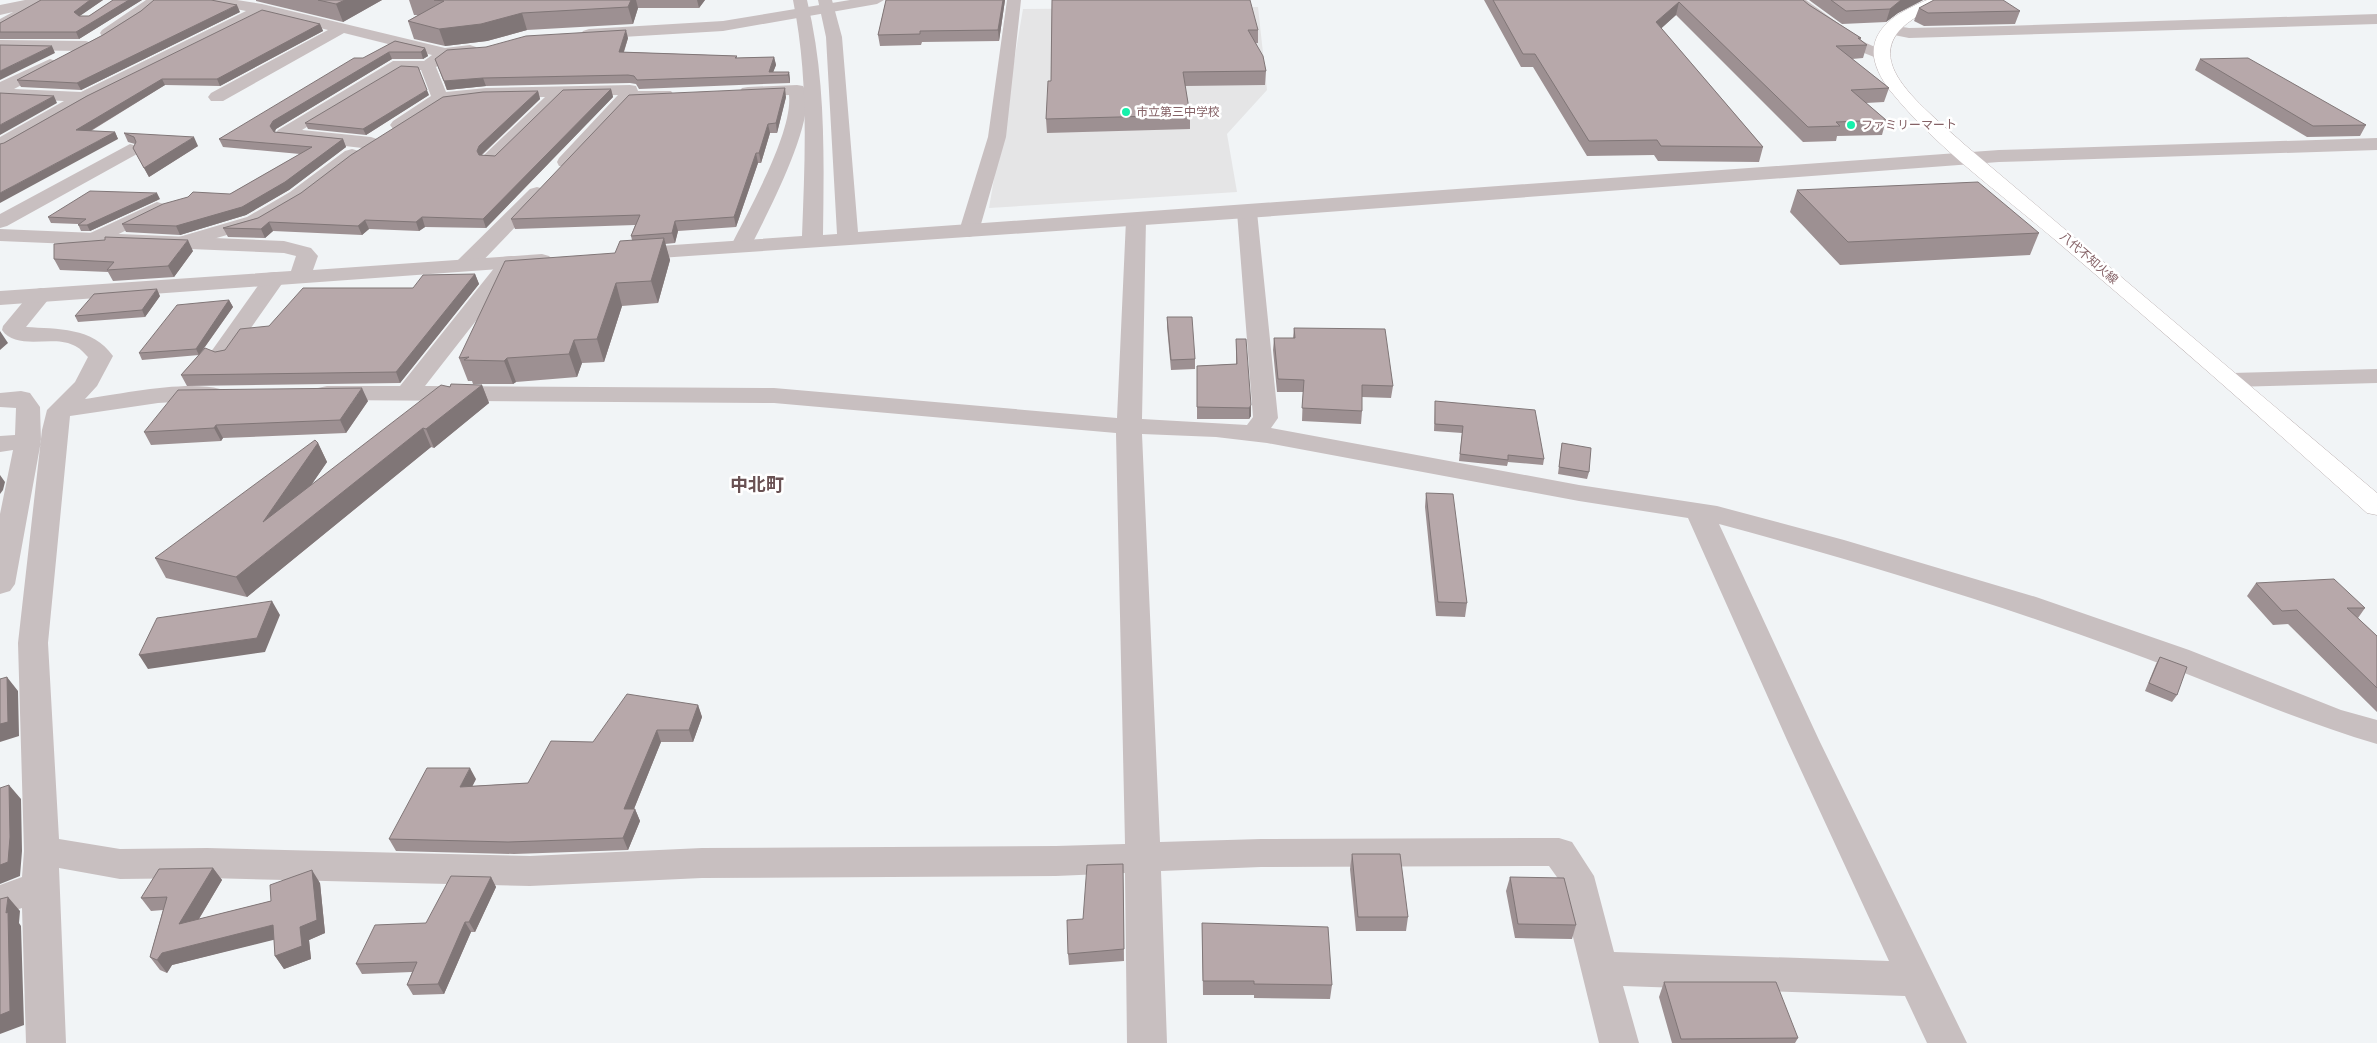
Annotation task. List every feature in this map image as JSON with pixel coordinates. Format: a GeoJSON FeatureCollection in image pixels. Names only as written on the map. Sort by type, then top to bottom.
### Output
{"type":"FeatureCollection","features":[{"type":"Feature","properties":{"kind":"main road"},"geometry":{"type":"LineString","coordinates":[[1882,56],[1882,47],[1890,30],[1914,11],[1941,0]]}},
{"type":"Feature","properties":{"kind":"main road","name":"八代不知火線"},"geometry":{"type":"LineString","coordinates":[[1882,56],[1899,92],[1972,159],[2232,380],[2377,507]]}},
{"type":"Feature","properties":{"kind":"street"},"geometry":{"type":"LineString","coordinates":[[0,10],[46,0],[0,25]]}},
{"type":"Feature","properties":{"kind":"street"},"geometry":{"type":"LineString","coordinates":[[0,91],[86,46],[126,22],[156,0]]}},
{"type":"Feature","properties":{"kind":"street"},"geometry":{"type":"LineString","coordinates":[[211,0],[234,1],[341,29],[445,53],[488,48]]}},
{"type":"Feature","properties":{"kind":"street"},"geometry":{"type":"LineString","coordinates":[[574,35],[723,26],[801,6],[877,0]]}},
{"type":"Feature","properties":{"kind":"street"},"geometry":{"type":"LineString","coordinates":[[969,231],[997,136],[1014,0]]}},
{"type":"Feature","properties":{"kind":"street"},"geometry":{"type":"LineString","coordinates":[[1796,0],[1858,45],[1882,56]]}},
{"type":"Feature","properties":{"kind":"street"},"geometry":{"type":"LineString","coordinates":[[826,4],[834,37],[840,100],[848,239]]}},
{"type":"Feature","properties":{"kind":"street"},"geometry":{"type":"LineString","coordinates":[[742,246],[779,169],[805,90],[811,59],[801,6]]}},
{"type":"Feature","properties":{"kind":"street"},"geometry":{"type":"LineString","coordinates":[[0,145],[84,97],[262,9]]}},
{"type":"Feature","properties":{"kind":"street"},"geometry":{"type":"LineString","coordinates":[[1890,30],[1909,33],[2377,19]]}},
{"type":"Feature","properties":{"kind":"street"},"geometry":{"type":"LineString","coordinates":[[217,97],[341,29]]}},
{"type":"Feature","properties":{"kind":"street"},"geometry":{"type":"LineString","coordinates":[[0,45],[86,46]]}},
{"type":"Feature","properties":{"kind":"street"},"geometry":{"type":"LineString","coordinates":[[371,143],[284,134],[399,64],[427,66],[445,53]]}},
{"type":"Feature","properties":{"kind":"street"},"geometry":{"type":"LineString","coordinates":[[427,66],[440,98]]}},
{"type":"Feature","properties":{"kind":"street"},"geometry":{"type":"LineString","coordinates":[[179,243],[254,221],[297,196],[371,143],[440,98],[486,93],[559,93],[630,90],[626,97],[466,266]]}},
{"type":"Feature","properties":{"kind":"street"},"geometry":{"type":"LineString","coordinates":[[730,93],[805,90]]}},
{"type":"Feature","properties":{"kind":"street"},"geometry":{"type":"LineString","coordinates":[[805,90],[815,117],[812,242]]}},
{"type":"Feature","properties":{"kind":"street"},"geometry":{"type":"LineString","coordinates":[[0,91],[84,97]]}},
{"type":"Feature","properties":{"kind":"street"},"geometry":{"type":"LineString","coordinates":[[491,159],[559,93]]}},
{"type":"Feature","properties":{"kind":"street"},"geometry":{"type":"LineString","coordinates":[[626,97],[683,95]]}},
{"type":"Feature","properties":{"kind":"street"},"geometry":{"type":"LineString","coordinates":[[796,115],[815,117]]}},
{"type":"Feature","properties":{"kind":"street"},"geometry":{"type":"LineString","coordinates":[[607,255],[1136,220],[1998,156],[2377,144]]}},
{"type":"Feature","properties":{"kind":"street"},"geometry":{"type":"LineString","coordinates":[[0,222],[130,150]]}},
{"type":"Feature","properties":{"kind":"street"},"geometry":{"type":"LineString","coordinates":[[93,239],[160,207],[177,202]]}},
{"type":"Feature","properties":{"kind":"street"},"geometry":{"type":"LineString","coordinates":[[1247,212],[1266,418],[1253,433]]}},
{"type":"Feature","properties":{"kind":"street"},"geometry":{"type":"LineString","coordinates":[[1136,220],[1129,428],[1144,857],[1147,1043]]}},
{"type":"Feature","properties":{"kind":"street"},"geometry":{"type":"LineString","coordinates":[[0,235],[294,249],[304,252],[306,256],[300,276]]}},
{"type":"Feature","properties":{"kind":"street"},"geometry":{"type":"LineString","coordinates":[[0,298],[559,259]]}},
{"type":"Feature","properties":{"kind":"street"},"geometry":{"type":"LineString","coordinates":[[408,392],[511,262]]}},
{"type":"Feature","properties":{"kind":"street"},"geometry":{"type":"LineString","coordinates":[[221,354],[275,278]]}},
{"type":"Feature","properties":{"kind":"street"},"geometry":{"type":"LineString","coordinates":[[41,295],[14,326],[13,330],[16,334],[65,336],[82,340],[101,356],[86,386],[59,410],[55,430],[33,643],[42,851],[40,887],[46,1043]]}},
{"type":"Feature","properties":{"kind":"street"},"geometry":{"type":"LineString","coordinates":[[2232,380],[2377,376]]}},
{"type":"Feature","properties":{"kind":"street"},"geometry":{"type":"LineString","coordinates":[[301,393],[408,392],[521,395],[677,393],[808,398],[1129,428],[1232,430],[1253,433],[1578,493],[1699,511],[1834,546],[2026,604],[2178,658],[2332,719],[2377,732]]}},
{"type":"Feature","properties":{"kind":"street"},"geometry":{"type":"LineString","coordinates":[[59,410],[158,396],[234,394]]}},
{"type":"Feature","properties":{"kind":"street"},"geometry":{"type":"LineString","coordinates":[[0,400],[21,398],[28,407],[28,441],[7,508],[0,584]]}},
{"type":"Feature","properties":{"kind":"street"},"geometry":{"type":"LineString","coordinates":[[0,444],[28,441]]}},
{"type":"Feature","properties":{"kind":"street"},"geometry":{"type":"LineString","coordinates":[[1699,511],[1803,740],[1947,1043]]}},
{"type":"Feature","properties":{"kind":"street"},"geometry":{"type":"LineString","coordinates":[[42,851],[120,864],[207,863],[530,871],[702,863],[873,863],[1271,853],[1560,852],[1576,876],[1618,1043]]}},
{"type":"Feature","properties":{"kind":"street"},"geometry":{"type":"LineString","coordinates":[[0,900],[40,887]]}},
{"type":"Feature","properties":{"kind":"street"},"geometry":{"type":"LineString","coordinates":[[1599,968],[1917,979]]}},
{"type":"Feature","properties":{"kind":"shaded area","name":"市立第三中学校"},"geometry":{"type":"Polygon","coordinates":[[[1258,7],[1267,90],[1227,134],[1237,192],[989,208],[1023,9],[1258,7]]]}},
{"type":"Feature","properties":{"kind":"building"},"geometry":{"type":"Polygon","coordinates":[[[41,0],[90,0],[74,12],[79,16],[89,16],[113,0],[129,0],[76,32],[0,32],[0,23],[41,0]]]}},
{"type":"Feature","properties":{"kind":"building"},"geometry":{"type":"Polygon","coordinates":[[[154,0],[211,0],[237,5],[77,83],[17,80],[103,35],[141,11],[154,0]]]}},
{"type":"Feature","properties":{"kind":"building"},"geometry":{"type":"Polygon","coordinates":[[[318,0],[345,0],[336,4],[318,0]]]}},
{"type":"Feature","properties":{"kind":"building"},"geometry":{"type":"Polygon","coordinates":[[[434,0],[631,0],[628,7],[522,13],[481,24],[439,29],[408,21],[444,1],[434,0]]]}},
{"type":"Feature","properties":{"kind":"building"},"geometry":{"type":"Polygon","coordinates":[[[886,0],[1003,0],[998,30],[920,31],[920,34],[878,35],[886,0]]]}},
{"type":"Feature","properties":{"kind":"building"},"geometry":{"type":"Polygon","coordinates":[[[1052,0],[1250,0],[1258,30],[1248,30],[1263,56],[1266,71],[1183,72],[1190,115],[1046,119],[1048,81],[1051,81],[1052,0]]]}},
{"type":"Feature","properties":{"kind":"building"},"geometry":{"type":"Polygon","coordinates":[[[1493,0],[1803,0],[1861,38],[1858,38],[1867,45],[1836,46],[1889,88],[1851,90],[1886,120],[1836,122],[1840,126],[1808,127],[1679,2],[1656,22],[1763,147],[1661,146],[1657,140],[1589,141],[1535,54],[1523,54],[1493,0]]]}},
{"type":"Feature","properties":{"kind":"building"},"geometry":{"type":"Polygon","coordinates":[[[1831,0],[1901,0],[1890,9],[1846,11],[1831,0]]]}},
{"type":"Feature","properties":{"kind":"building"},"geometry":{"type":"Polygon","coordinates":[[[1934,0],[2003,0],[2020,11],[1928,13],[1919,8],[1934,0]]]}},
{"type":"Feature","properties":{"kind":"building"},"geometry":{"type":"Polygon","coordinates":[[[262,10],[320,24],[217,79],[162,79],[76,130],[115,132],[0,193],[0,144],[87,96],[262,10]]]}},
{"type":"Feature","properties":{"kind":"building"},"geometry":{"type":"Polygon","coordinates":[[[626,30],[619,52],[737,56],[735,58],[774,57],[769,72],[789,72],[788,75],[637,80],[634,76],[628,75],[483,78],[444,81],[435,59],[447,50],[486,47],[526,36],[626,30]]]}},
{"type":"Feature","properties":{"kind":"building"},"geometry":{"type":"Polygon","coordinates":[[[395,41],[425,48],[421,52],[389,52],[273,121],[270,126],[274,132],[343,139],[285,182],[242,207],[176,226],[122,224],[163,204],[188,197],[193,192],[230,194],[312,147],[219,139],[354,58],[363,58],[395,41]]]}},
{"type":"Feature","properties":{"kind":"building"},"geometry":{"type":"Polygon","coordinates":[[[0,45],[52,46],[0,71],[0,45]]]}},
{"type":"Feature","properties":{"kind":"building"},"geometry":{"type":"Polygon","coordinates":[[[2248,58],[2366,125],[2313,126],[2200,59],[2248,58]]]}},
{"type":"Feature","properties":{"kind":"building"},"geometry":{"type":"Polygon","coordinates":[[[401,66],[418,67],[427,90],[363,129],[305,123],[401,66]]]}},
{"type":"Feature","properties":{"kind":"building"},"geometry":{"type":"Polygon","coordinates":[[[785,88],[776,123],[768,124],[759,153],[756,153],[734,217],[675,221],[672,233],[631,236],[640,215],[511,219],[629,95],[785,88]]]}},
{"type":"Feature","properties":{"kind":"building"},"geometry":{"type":"Polygon","coordinates":[[[611,89],[483,219],[422,217],[416,222],[365,220],[358,226],[269,222],[261,229],[223,228],[258,218],[301,193],[351,155],[443,97],[483,92],[538,91],[479,146],[477,151],[479,155],[495,156],[563,90],[611,89]]]}},
{"type":"Feature","properties":{"kind":"building"},"geometry":{"type":"Polygon","coordinates":[[[0,93],[54,96],[0,125],[0,93]]]}},
{"type":"Feature","properties":{"kind":"building"},"geometry":{"type":"Polygon","coordinates":[[[124,133],[194,137],[144,168],[133,148],[136,142],[134,137],[124,133]]]}},
{"type":"Feature","properties":{"kind":"building"},"geometry":{"type":"Polygon","coordinates":[[[1978,182],[2039,233],[1848,242],[1797,190],[1978,182]]]}},
{"type":"Feature","properties":{"kind":"building"},"geometry":{"type":"Polygon","coordinates":[[[90,191],[157,193],[87,225],[78,225],[86,219],[48,217],[90,191]]]}},
{"type":"Feature","properties":{"kind":"building"},"geometry":{"type":"Polygon","coordinates":[[[105,237],[188,240],[168,266],[107,270],[114,262],[54,259],[54,244],[105,240],[105,237]]]}},
{"type":"Feature","properties":{"kind":"building"},"geometry":{"type":"Polygon","coordinates":[[[664,238],[651,281],[616,283],[597,339],[574,340],[569,354],[507,358],[504,361],[464,360],[469,357],[459,358],[505,261],[615,253],[620,241],[664,238]]]}},
{"type":"Feature","properties":{"kind":"building"},"geometry":{"type":"Polygon","coordinates":[[[475,274],[396,372],[181,375],[205,348],[215,352],[225,350],[240,329],[269,326],[303,288],[413,288],[423,275],[475,274]]]}},
{"type":"Feature","properties":{"kind":"building"},"geometry":{"type":"Polygon","coordinates":[[[157,289],[142,310],[75,316],[94,294],[157,289]]]}},
{"type":"Feature","properties":{"kind":"building"},"geometry":{"type":"Polygon","coordinates":[[[229,300],[196,349],[139,353],[177,305],[229,300]]]}},
{"type":"Feature","properties":{"kind":"building"},"geometry":{"type":"Polygon","coordinates":[[[1167,317],[1192,317],[1195,359],[1171,360],[1167,317]]]}},
{"type":"Feature","properties":{"kind":"building"},"geometry":{"type":"Polygon","coordinates":[[[1294,328],[1385,329],[1393,386],[1362,385],[1362,411],[1302,408],[1304,380],[1278,379],[1274,338],[1295,338],[1294,328]]]}},
{"type":"Feature","properties":{"kind":"building"},"geometry":{"type":"Polygon","coordinates":[[[1236,339],[1246,339],[1251,405],[1249,408],[1197,407],[1197,366],[1237,364],[1236,339]]]}},
{"type":"Feature","properties":{"kind":"building"},"geometry":{"type":"Polygon","coordinates":[[[451,384],[482,385],[426,429],[423,428],[236,577],[155,558],[315,440],[318,443],[263,522],[441,385],[450,387],[451,384]]]}},
{"type":"Feature","properties":{"kind":"building"},"geometry":{"type":"Polygon","coordinates":[[[362,388],[340,420],[216,425],[214,428],[144,432],[178,390],[362,388]]]}},
{"type":"Feature","properties":{"kind":"building"},"geometry":{"type":"Polygon","coordinates":[[[1435,401],[1535,410],[1544,459],[1508,455],[1508,460],[1460,454],[1463,426],[1435,424],[1435,401]]]}},
{"type":"Feature","properties":{"kind":"building"},"geometry":{"type":"Polygon","coordinates":[[[1562,443],[1591,448],[1589,472],[1559,467],[1562,443]]]}},
{"type":"Feature","properties":{"kind":"building"},"geometry":{"type":"Polygon","coordinates":[[[1426,493],[1453,494],[1467,603],[1438,602],[1426,493]]]}},
{"type":"Feature","properties":{"kind":"building"},"geometry":{"type":"Polygon","coordinates":[[[2334,579],[2365,608],[2347,608],[2377,636],[2377,688],[2297,610],[2282,611],[2256,583],[2334,579]]]}},
{"type":"Feature","properties":{"kind":"building"},"geometry":{"type":"Polygon","coordinates":[[[272,601],[257,638],[139,655],[157,618],[272,601]]]}},
{"type":"Feature","properties":{"kind":"building"},"geometry":{"type":"Polygon","coordinates":[[[2160,657],[2187,667],[2177,695],[2149,683],[2160,657]]]}},
{"type":"Feature","properties":{"kind":"building"},"geometry":{"type":"Polygon","coordinates":[[[7,677],[8,722],[0,724],[0,679],[7,677]]]}},
{"type":"Feature","properties":{"kind":"building"},"geometry":{"type":"Polygon","coordinates":[[[627,694],[698,705],[689,730],[657,730],[624,809],[635,809],[623,838],[508,842],[389,839],[427,768],[470,768],[460,787],[528,783],[551,741],[593,742],[627,694]]]}},
{"type":"Feature","properties":{"kind":"building"},"geometry":{"type":"Polygon","coordinates":[[[9,785],[10,837],[8,862],[0,865],[0,788],[9,785]]]}},
{"type":"Feature","properties":{"kind":"building"},"geometry":{"type":"Polygon","coordinates":[[[1352,854],[1400,854],[1408,917],[1358,917],[1352,854]]]}},
{"type":"Feature","properties":{"kind":"building"},"geometry":{"type":"Polygon","coordinates":[[[1123,864],[1124,949],[1068,954],[1067,920],[1083,919],[1087,865],[1123,864]]]}},
{"type":"Feature","properties":{"kind":"building"},"geometry":{"type":"Polygon","coordinates":[[[213,868],[179,924],[271,901],[270,885],[312,870],[317,920],[300,927],[302,946],[275,956],[273,925],[162,953],[157,960],[150,957],[167,897],[141,898],[159,869],[213,868]]]}},
{"type":"Feature","properties":{"kind":"building"},"geometry":{"type":"Polygon","coordinates":[[[451,876],[491,877],[469,922],[465,922],[438,984],[407,985],[417,962],[356,964],[375,925],[426,923],[451,876]]]}},
{"type":"Feature","properties":{"kind":"building"},"geometry":{"type":"Polygon","coordinates":[[[1510,877],[1564,878],[1576,925],[1518,924],[1510,877]]]}},
{"type":"Feature","properties":{"kind":"building"},"geometry":{"type":"Polygon","coordinates":[[[8,897],[6,913],[8,912],[10,1011],[0,1015],[0,899],[8,897]]]}},
{"type":"Feature","properties":{"kind":"building"},"geometry":{"type":"Polygon","coordinates":[[[1202,923],[1328,927],[1332,985],[1254,984],[1254,981],[1203,981],[1202,923]]]}},
{"type":"Feature","properties":{"kind":"building"},"geometry":{"type":"Polygon","coordinates":[[[1664,982],[1776,982],[1798,1038],[1681,1039],[1664,982]]]}},
{"type":"Feature","properties":{"kind":"place","name":"市立第三中学校"},"geometry":{"type":"Point","coordinates":[1126,112]}},
{"type":"Feature","properties":{"kind":"place","name":"ファミリーマート"},"geometry":{"type":"Point","coordinates":[1851,125]}},
{"type":"Feature","properties":{"kind":"district","name":"中北町"},"geometry":{"type":"Point","coordinates":[757,485]}}]}
